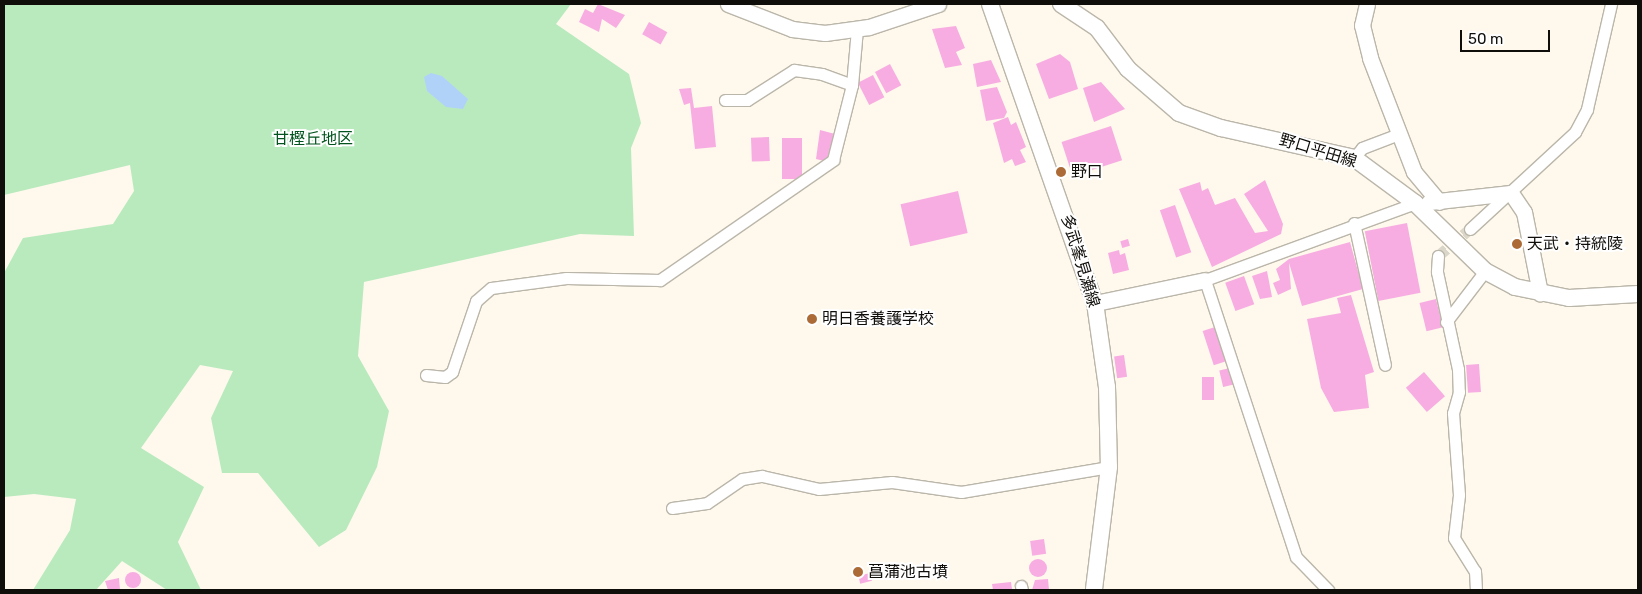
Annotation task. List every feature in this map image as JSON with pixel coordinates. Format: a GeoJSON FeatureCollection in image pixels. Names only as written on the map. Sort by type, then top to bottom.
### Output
{"type":"FeatureCollection","features":[{"type":"Feature","properties":{"kind":"main road","name":"多武峯見瀬線"},"geometry":{"type":"LineString","coordinates":[[990,4],[1095,303],[1107,387],[1109,467],[1094,590]]}},
{"type":"Feature","properties":{"kind":"main road","name":"野口平田線"},"geometry":{"type":"LineString","coordinates":[[1061,4],[1097,28],[1128,69],[1179,113],[1221,128],[1354,158],[1415,203],[1485,271],[1540,293],[1569,298],[1638,294]]}},
{"type":"Feature","properties":{"kind":"street"},"geometry":{"type":"LineString","coordinates":[[728,4],[792,29],[857,29],[938,4]]}},
{"type":"Feature","properties":{"kind":"street"},"geometry":{"type":"LineString","coordinates":[[1367,4],[1364,40],[1398,134],[1414,172],[1439,202]]}},
{"type":"Feature","properties":{"kind":"street"},"geometry":{"type":"LineString","coordinates":[[1470,230],[1575,132],[1587,109],[1611,4]]}},
{"type":"Feature","properties":{"kind":"street"},"geometry":{"type":"LineString","coordinates":[[426,375],[445,377],[452,372],[476,301],[491,288],[566,278],[660,280],[707,250],[833,160],[852,85],[857,29]]}},
{"type":"Feature","properties":{"kind":"street"},"geometry":{"type":"LineString","coordinates":[[724,100],[747,100],[794,70],[852,85]]}},
{"type":"Feature","properties":{"kind":"street"},"geometry":{"type":"LineString","coordinates":[[1354,158],[1362,148],[1398,134]]}},
{"type":"Feature","properties":{"kind":"street"},"geometry":{"type":"LineString","coordinates":[[1095,303],[1205,280],[1354,223],[1415,203],[1511,193]]}},
{"type":"Feature","properties":{"kind":"street"},"geometry":{"type":"LineString","coordinates":[[1511,193],[1524,212],[1540,293]]}},
{"type":"Feature","properties":{"kind":"street"},"geometry":{"type":"LineString","coordinates":[[1354,223],[1386,365]]}},
{"type":"Feature","properties":{"kind":"street"},"geometry":{"type":"LineString","coordinates":[[1438,256],[1446,322],[1459,392],[1453,413],[1459,495],[1454,538],[1475,571],[1476,590]]}},
{"type":"Feature","properties":{"kind":"street"},"geometry":{"type":"LineString","coordinates":[[1446,322],[1485,271]]}},
{"type":"Feature","properties":{"kind":"street"},"geometry":{"type":"LineString","coordinates":[[1205,280],[1296,557],[1328,590]]}},
{"type":"Feature","properties":{"kind":"street"},"geometry":{"type":"LineString","coordinates":[[672,508],[707,503],[742,479],[762,476],[820,489],[892,482],[961,492],[1109,467]]}},
{"type":"Feature","properties":{"kind":"green space","name":"甘樫丘地区"},"geometry":{"type":"Polygon","coordinates":[[[4,4],[571,4],[556,24],[629,74],[641,123],[631,148],[634,236],[580,234],[364,282],[358,356],[389,411],[377,467],[346,530],[319,547],[258,473],[222,473],[211,418],[233,371],[200,365],[141,448],[204,487],[178,542],[201,590],[167,590],[122,561],[96,590],[33,590],[70,530],[76,499],[34,494],[4,497],[4,273],[23,238],[113,224],[134,191],[130,165],[4,195],[4,4]]]}},
{"type":"Feature","properties":{"kind":"water"},"geometry":{"type":"Polygon","coordinates":[[[431,73],[442,76],[468,99],[463,109],[446,107],[427,91],[424,77],[431,73]]]}},
{"type":"Feature","properties":{"kind":"building"},"geometry":{"type":"Polygon","coordinates":[[[598,4],[625,15],[616,28],[602,19],[599,32],[579,22],[585,9],[593,13],[598,4]]]}},
{"type":"Feature","properties":{"kind":"building"},"geometry":{"type":"Polygon","coordinates":[[[649,22],[667,32],[661,44],[642,34],[649,22]]]}},
{"type":"Feature","properties":{"kind":"building"},"geometry":{"type":"Polygon","coordinates":[[[956,26],[965,48],[956,52],[962,65],[945,68],[932,29],[956,26]]]}},
{"type":"Feature","properties":{"kind":"building"},"geometry":{"type":"Polygon","coordinates":[[[1060,54],[1070,62],[1078,89],[1049,99],[1036,64],[1060,54]]]}},
{"type":"Feature","properties":{"kind":"building"},"geometry":{"type":"Polygon","coordinates":[[[991,60],[1001,82],[977,87],[973,64],[991,60]]]}},
{"type":"Feature","properties":{"kind":"building"},"geometry":{"type":"Polygon","coordinates":[[[890,64],[901,85],[886,93],[875,72],[890,64]]]}},
{"type":"Feature","properties":{"kind":"building"},"geometry":{"type":"Polygon","coordinates":[[[873,75],[884,97],[869,105],[858,83],[873,75]]]}},
{"type":"Feature","properties":{"kind":"building"},"geometry":{"type":"Polygon","coordinates":[[[1101,82],[1125,109],[1094,122],[1083,88],[1101,82]]]}},
{"type":"Feature","properties":{"kind":"building"},"geometry":{"type":"Polygon","coordinates":[[[997,87],[1007,112],[1004,118],[986,121],[980,90],[997,87]]]}},
{"type":"Feature","properties":{"kind":"building"},"geometry":{"type":"Polygon","coordinates":[[[691,88],[694,108],[712,106],[716,147],[695,149],[690,103],[684,105],[679,89],[691,88]]]}},
{"type":"Feature","properties":{"kind":"building"},"geometry":{"type":"Polygon","coordinates":[[[1008,117],[1011,125],[1016,122],[1026,147],[1020,150],[1026,162],[1015,166],[1012,159],[1004,163],[993,123],[1008,117]]]}},
{"type":"Feature","properties":{"kind":"building"},"geometry":{"type":"Polygon","coordinates":[[[1111,126],[1122,160],[1073,176],[1062,142],[1111,126]]]}},
{"type":"Feature","properties":{"kind":"building"},"geometry":{"type":"Polygon","coordinates":[[[820,130],[835,134],[828,162],[816,159],[820,130]]]}},
{"type":"Feature","properties":{"kind":"building"},"geometry":{"type":"Polygon","coordinates":[[[769,137],[770,161],[752,162],[751,138],[769,137]]]}},
{"type":"Feature","properties":{"kind":"building"},"geometry":{"type":"Polygon","coordinates":[[[782,138],[802,138],[802,179],[782,179],[782,138]]]}},
{"type":"Feature","properties":{"kind":"building"},"geometry":{"type":"Polygon","coordinates":[[[1265,180],[1283,224],[1281,234],[1212,267],[1179,189],[1200,182],[1202,191],[1208,188],[1215,205],[1235,198],[1255,233],[1268,231],[1244,194],[1265,180]]]}},
{"type":"Feature","properties":{"kind":"building"},"geometry":{"type":"Polygon","coordinates":[[[958,191],[968,233],[910,246],[901,204],[958,191]]]}},
{"type":"Feature","properties":{"kind":"building"},"geometry":{"type":"Polygon","coordinates":[[[1175,205],[1191,252],[1176,257],[1160,210],[1175,205]]]}},
{"type":"Feature","properties":{"kind":"building"},"geometry":{"type":"Polygon","coordinates":[[[1407,223],[1421,293],[1378,301],[1365,231],[1407,223]]]}},
{"type":"Feature","properties":{"kind":"building"},"geometry":{"type":"Polygon","coordinates":[[[1128,239],[1130,246],[1122,248],[1120,241],[1128,239]]]}},
{"type":"Feature","properties":{"kind":"building"},"geometry":{"type":"Polygon","coordinates":[[[1350,242],[1363,289],[1302,306],[1289,263],[1291,289],[1278,295],[1273,283],[1280,280],[1276,269],[1289,259],[1350,242]]]}},
{"type":"Feature","properties":{"kind":"building"},"geometry":{"type":"Polygon","coordinates":[[[1119,250],[1120,255],[1125,253],[1129,270],[1113,274],[1108,253],[1119,250]]]}},
{"type":"Feature","properties":{"kind":"building"},"geometry":{"type":"Polygon","coordinates":[[[1267,271],[1272,297],[1260,299],[1252,276],[1267,271]]]}},
{"type":"Feature","properties":{"kind":"building"},"geometry":{"type":"Polygon","coordinates":[[[1244,276],[1254,304],[1235,311],[1225,283],[1244,276]]]}},
{"type":"Feature","properties":{"kind":"building"},"geometry":{"type":"Polygon","coordinates":[[[1351,295],[1374,372],[1365,375],[1369,408],[1334,412],[1321,388],[1307,319],[1341,313],[1337,298],[1351,295]]]}},
{"type":"Feature","properties":{"kind":"building"},"geometry":{"type":"Polygon","coordinates":[[[1436,299],[1443,327],[1427,331],[1420,303],[1436,299]]]}},
{"type":"Feature","properties":{"kind":"building"},"geometry":{"type":"Polygon","coordinates":[[[1215,327],[1226,361],[1214,365],[1203,331],[1215,327]]]}},
{"type":"Feature","properties":{"kind":"building"},"geometry":{"type":"Polygon","coordinates":[[[1124,355],[1127,377],[1117,378],[1114,356],[1124,355]]]}},
{"type":"Feature","properties":{"kind":"building"},"geometry":{"type":"Polygon","coordinates":[[[1479,364],[1481,392],[1468,393],[1466,365],[1479,364]]]}},
{"type":"Feature","properties":{"kind":"building"},"geometry":{"type":"Polygon","coordinates":[[[1230,368],[1234,385],[1223,387],[1219,370],[1230,368]]]}},
{"type":"Feature","properties":{"kind":"building"},"geometry":{"type":"Polygon","coordinates":[[[1424,372],[1445,396],[1427,412],[1406,388],[1424,372]]]}},
{"type":"Feature","properties":{"kind":"building"},"geometry":{"type":"Polygon","coordinates":[[[1202,377],[1214,377],[1214,400],[1202,400],[1202,377]]]}},
{"type":"Feature","properties":{"kind":"building"},"geometry":{"type":"Polygon","coordinates":[[[1044,539],[1046,554],[1032,556],[1030,541],[1044,539]]]}},
{"type":"Feature","properties":{"kind":"building"},"geometry":{"type":"Polygon","coordinates":[[[1038,559],[1044,562],[1047,568],[1044,574],[1038,577],[1032,574],[1029,568],[1032,562],[1038,559]]]}},
{"type":"Feature","properties":{"kind":"building"},"geometry":{"type":"Polygon","coordinates":[[[130,572],[136,572],[141,577],[139,586],[130,588],[125,583],[125,577],[130,572]]]}},
{"type":"Feature","properties":{"kind":"building"},"geometry":{"type":"Polygon","coordinates":[[[870,573],[872,581],[860,584],[858,576],[870,573]]]}},
{"type":"Feature","properties":{"kind":"building"},"geometry":{"type":"Polygon","coordinates":[[[119,578],[120,590],[108,590],[105,581],[119,578]]]}},
{"type":"Feature","properties":{"kind":"building"},"geometry":{"type":"Polygon","coordinates":[[[1048,579],[1049,590],[1032,590],[1035,580],[1048,579]]]}},
{"type":"Feature","properties":{"kind":"building"},"geometry":{"type":"Polygon","coordinates":[[[1011,582],[1012,589],[993,590],[992,584],[1011,582]]]}},
{"type":"Feature","properties":{"kind":"tunnel"},"geometry":{"type":"LineString","coordinates":[[1438,256],[1470,229]]}},
{"type":"Feature","properties":{"kind":"place","name":"野口"},"geometry":{"type":"Point","coordinates":[1061,172]}},
{"type":"Feature","properties":{"kind":"place","name":"天武・持統陵"},"geometry":{"type":"Point","coordinates":[1517,244]}},
{"type":"Feature","properties":{"kind":"place","name":"明日香養護学校"},"geometry":{"type":"Point","coordinates":[812,319]}},
{"type":"Feature","properties":{"kind":"place","name":"菖蒲池古墳"},"geometry":{"type":"Point","coordinates":[858,572]}}]}
